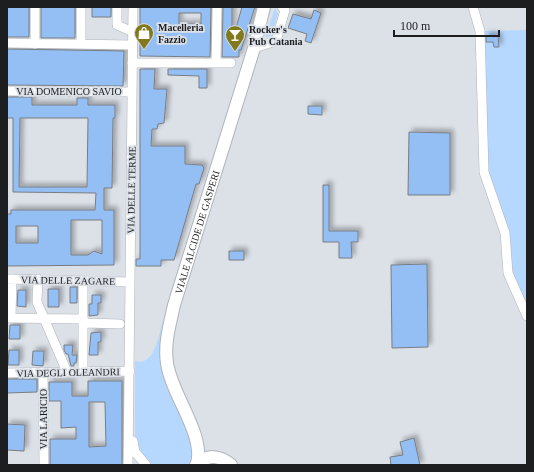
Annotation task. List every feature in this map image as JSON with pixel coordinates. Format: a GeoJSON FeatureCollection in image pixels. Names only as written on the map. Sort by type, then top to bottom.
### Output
{"type":"FeatureCollection","features":[{"type":"Feature","properties":{"kind":"main road","name":"VIALE ALCIDE DE GASPERI"},"geometry":{"type":"LineString","coordinates":[[258,35],[264,7]]}},
{"type":"Feature","properties":{"kind":"main road","name":"VIALE ALCIDE DE GASPERI"},"geometry":{"type":"LineString","coordinates":[[192,429],[172,382],[167,364],[167,338],[174,305],[268,7]]}},
{"type":"Feature","properties":{"kind":"main road"},"geometry":{"type":"LineString","coordinates":[[192,429],[203,447],[215,457]]}},
{"type":"Feature","properties":{"kind":"main road"},"geometry":{"type":"LineString","coordinates":[[192,429],[198,449],[196,464]]}},
{"type":"Feature","properties":{"kind":"main road"},"geometry":{"type":"LineString","coordinates":[[196,464],[208,457],[215,457],[221,458],[231,465]]}},
{"type":"Feature","properties":{"kind":"street"},"geometry":{"type":"LineString","coordinates":[[35,7],[35,44]]}},
{"type":"Feature","properties":{"kind":"street"},"geometry":{"type":"LineString","coordinates":[[81,7],[81,44]]}},
{"type":"Feature","properties":{"kind":"street"},"geometry":{"type":"LineString","coordinates":[[117,7],[117,25],[133,32]]}},
{"type":"Feature","properties":{"kind":"street","name":"VIA DELLE TERME"},"geometry":{"type":"LineString","coordinates":[[130,372],[133,7]]}},
{"type":"Feature","properties":{"kind":"street"},"geometry":{"type":"LineString","coordinates":[[216,63],[217,7]]}},
{"type":"Feature","properties":{"kind":"street"},"geometry":{"type":"LineString","coordinates":[[254,48],[276,41],[284,10],[282,7]]}},
{"type":"Feature","properties":{"kind":"street"},"geometry":{"type":"LineString","coordinates":[[473,7],[480,31],[484,172],[505,233],[508,273],[527,316]]}},
{"type":"Feature","properties":{"kind":"street"},"geometry":{"type":"LineString","coordinates":[[7,43],[132,45]]}},
{"type":"Feature","properties":{"kind":"street"},"geometry":{"type":"LineString","coordinates":[[132,64],[231,64]]}},
{"type":"Feature","properties":{"kind":"street","name":"VIA DOMENICO SAVIO"},"geometry":{"type":"LineString","coordinates":[[7,91],[132,92]]}},
{"type":"Feature","properties":{"kind":"street"},"geometry":{"type":"LineString","coordinates":[[10,279],[9,318],[83,319],[86,323],[120,324]]}},
{"type":"Feature","properties":{"kind":"street","name":"VIA DELLE ZAGARE"},"geometry":{"type":"LineString","coordinates":[[10,279],[130,282]]}},
{"type":"Feature","properties":{"kind":"street"},"geometry":{"type":"LineString","coordinates":[[38,280],[37,302],[67,372]]}},
{"type":"Feature","properties":{"kind":"street"},"geometry":{"type":"LineString","coordinates":[[83,281],[83,371]]}},
{"type":"Feature","properties":{"kind":"street","name":"VIA DEGLI OLEANDRI"},"geometry":{"type":"LineString","coordinates":[[7,373],[83,371],[130,372]]}},
{"type":"Feature","properties":{"kind":"street","name":"VIA LARICIO"},"geometry":{"type":"LineString","coordinates":[[43,372],[44,465]]}},
{"type":"Feature","properties":{"kind":"street"},"geometry":{"type":"LineString","coordinates":[[128,465],[130,372]]}},
{"type":"Feature","properties":{"kind":"street"},"geometry":{"type":"LineString","coordinates":[[130,372],[133,387],[134,447],[137,456],[146,465]]}},
{"type":"Feature","properties":{"kind":"shaded area"},"geometry":{"type":"Polygon","coordinates":[[[275,8],[278,14],[271,36],[265,37],[275,8]]]}},
{"type":"Feature","properties":{"kind":"shaded area"},"geometry":{"type":"Polygon","coordinates":[[[527,30],[527,309],[510,272],[487,173],[484,68],[486,67],[486,63],[484,61],[482,31],[527,30]]]}},
{"type":"Feature","properties":{"kind":"shaded area"},"geometry":{"type":"Polygon","coordinates":[[[163,320],[162,339],[195,449],[191,465],[149,465],[139,454],[135,440],[135,361],[142,362],[152,354],[158,341],[163,320]]]}},
{"type":"Feature","properties":{"kind":"building"},"geometry":{"type":"Polygon","coordinates":[[[7,7],[29,7],[29,37],[7,37],[7,7]]]}},
{"type":"Feature","properties":{"kind":"building"},"geometry":{"type":"Polygon","coordinates":[[[41,7],[75,7],[75,38],[41,38],[41,7]]]}},
{"type":"Feature","properties":{"kind":"building"},"geometry":{"type":"Polygon","coordinates":[[[92,7],[111,7],[111,17],[92,17],[92,7]]]}},
{"type":"Feature","properties":{"kind":"building"},"geometry":{"type":"Polygon","coordinates":[[[140,7],[211,7],[210,57],[140,56],[140,7]],[[179,13],[179,24],[201,24],[201,13],[179,13]]]}},
{"type":"Feature","properties":{"kind":"building"},"geometry":{"type":"Polygon","coordinates":[[[223,7],[232,7],[232,42],[242,7],[255,7],[241,50],[239,50],[239,57],[222,57],[223,7]]]}},
{"type":"Feature","properties":{"kind":"building"},"geometry":{"type":"Polygon","coordinates":[[[314,10],[321,13],[311,43],[305,41],[307,34],[288,28],[293,14],[311,19],[314,10]]]}},
{"type":"Feature","properties":{"kind":"building"},"geometry":{"type":"Polygon","coordinates":[[[492,35],[493,37],[498,36],[499,47],[494,47],[493,42],[486,42],[486,36],[492,35]]]}},
{"type":"Feature","properties":{"kind":"building"},"geometry":{"type":"Polygon","coordinates":[[[7,49],[124,51],[123,86],[7,85],[7,49]]]}},
{"type":"Feature","properties":{"kind":"building"},"geometry":{"type":"Polygon","coordinates":[[[140,69],[155,69],[154,89],[167,89],[164,123],[158,124],[157,129],[152,129],[151,146],[185,146],[185,164],[202,165],[204,168],[199,184],[196,184],[174,260],[161,260],[161,266],[136,266],[136,259],[140,259],[140,69]]]}},
{"type":"Feature","properties":{"kind":"building"},"geometry":{"type":"Polygon","coordinates":[[[168,69],[207,69],[207,88],[199,88],[199,76],[168,75],[168,69]]]}},
{"type":"Feature","properties":{"kind":"building"},"geometry":{"type":"Polygon","coordinates":[[[7,97],[32,97],[32,105],[77,105],[77,98],[88,98],[88,105],[115,105],[115,118],[113,118],[112,188],[104,188],[104,210],[114,210],[114,265],[7,266],[7,214],[11,214],[11,210],[95,210],[96,193],[13,192],[13,118],[7,118],[7,97]],[[20,118],[19,187],[87,187],[88,118],[20,118]],[[71,220],[71,255],[88,255],[94,251],[102,254],[102,220],[71,220]],[[16,226],[16,243],[38,243],[38,226],[16,226]]]}},
{"type":"Feature","properties":{"kind":"building"},"geometry":{"type":"Polygon","coordinates":[[[308,106],[322,106],[322,115],[308,114],[308,106]]]}},
{"type":"Feature","properties":{"kind":"building"},"geometry":{"type":"Polygon","coordinates":[[[409,132],[450,133],[450,195],[408,195],[409,132]]]}},
{"type":"Feature","properties":{"kind":"building"},"geometry":{"type":"Polygon","coordinates":[[[323,185],[329,185],[329,231],[358,231],[358,242],[351,242],[352,258],[339,258],[339,242],[323,242],[323,185]]]}},
{"type":"Feature","properties":{"kind":"building"},"geometry":{"type":"Polygon","coordinates":[[[229,251],[244,251],[244,260],[229,260],[229,251]]]}},
{"type":"Feature","properties":{"kind":"building"},"geometry":{"type":"Polygon","coordinates":[[[427,264],[428,347],[392,348],[391,265],[427,264]]]}},
{"type":"Feature","properties":{"kind":"building"},"geometry":{"type":"Polygon","coordinates":[[[70,287],[77,287],[77,303],[70,303],[70,287]]]}},
{"type":"Feature","properties":{"kind":"building"},"geometry":{"type":"Polygon","coordinates":[[[48,289],[59,289],[59,307],[48,307],[48,289]]]}},
{"type":"Feature","properties":{"kind":"building"},"geometry":{"type":"Polygon","coordinates":[[[18,290],[26,290],[26,307],[17,306],[18,290]]]}},
{"type":"Feature","properties":{"kind":"building"},"geometry":{"type":"Polygon","coordinates":[[[92,295],[101,295],[101,303],[98,303],[98,315],[89,316],[89,304],[92,304],[92,295]]]}},
{"type":"Feature","properties":{"kind":"building"},"geometry":{"type":"Polygon","coordinates":[[[10,325],[20,325],[20,339],[9,339],[10,325]]]}},
{"type":"Feature","properties":{"kind":"building"},"geometry":{"type":"Polygon","coordinates":[[[101,332],[101,342],[98,342],[98,355],[89,355],[91,333],[101,332]]]}},
{"type":"Feature","properties":{"kind":"building"},"geometry":{"type":"Polygon","coordinates":[[[64,345],[73,345],[72,355],[77,355],[74,366],[71,366],[68,354],[66,354],[64,350],[64,345]]]}},
{"type":"Feature","properties":{"kind":"building"},"geometry":{"type":"Polygon","coordinates":[[[9,350],[19,350],[19,365],[8,365],[9,350]]]}},
{"type":"Feature","properties":{"kind":"building"},"geometry":{"type":"Polygon","coordinates":[[[33,351],[44,351],[43,366],[32,365],[33,351]]]}},
{"type":"Feature","properties":{"kind":"building"},"geometry":{"type":"Polygon","coordinates":[[[7,379],[37,379],[37,392],[7,393],[7,379]]]}},
{"type":"Feature","properties":{"kind":"building"},"geometry":{"type":"Polygon","coordinates":[[[88,381],[122,381],[122,465],[50,465],[50,439],[76,439],[76,427],[61,428],[61,401],[49,401],[49,382],[72,382],[72,396],[88,396],[88,381]],[[89,402],[89,447],[106,446],[105,402],[89,402]]]}},
{"type":"Feature","properties":{"kind":"building"},"geometry":{"type":"Polygon","coordinates":[[[7,424],[25,425],[24,451],[7,450],[7,424]]]}},
{"type":"Feature","properties":{"kind":"building"},"geometry":{"type":"Polygon","coordinates":[[[414,438],[420,465],[391,465],[390,457],[403,455],[400,442],[414,438]]]}},
{"type":"Feature","properties":{"kind":"place","name":"Macelleria Fazzio"},"geometry":{"type":"Point","coordinates":[144,50]}},
{"type":"Feature","properties":{"kind":"place","name":"Rocker's Pub Catania"},"geometry":{"type":"Point","coordinates":[235,52]}}]}
